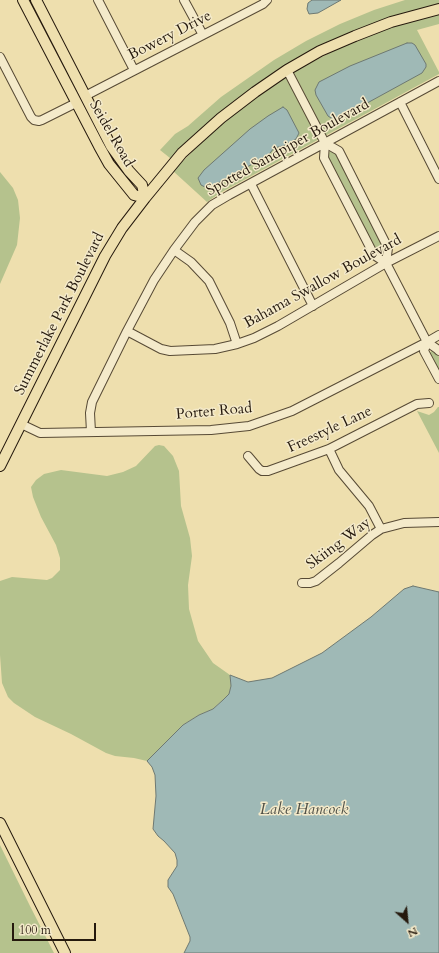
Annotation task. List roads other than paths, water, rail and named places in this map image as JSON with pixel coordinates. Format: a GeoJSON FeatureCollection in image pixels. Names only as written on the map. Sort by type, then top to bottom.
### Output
{"type":"FeatureCollection","features":[{"type":"Feature","properties":{"kind":"main road","name":"Seidel Road"},"geometry":{"type":"LineString","coordinates":[[23,0],[109,164],[134,195],[145,198],[142,185],[129,171],[111,146],[36,0]]}},
{"type":"Feature","properties":{"kind":"main road","name":"Summerlake Park Boulevard"},"geometry":{"type":"LineString","coordinates":[[0,466],[105,256],[122,228],[182,153],[221,118],[255,92],[287,70],[320,51],[391,22],[439,9]]}},
{"type":"Feature","properties":{"kind":"main road"},"geometry":{"type":"LineString","coordinates":[[0,823],[64,953]]}},
{"type":"Feature","properties":{"kind":"street"},"geometry":{"type":"LineString","coordinates":[[98,0],[134,70]]}},
{"type":"Feature","properties":{"kind":"street"},"geometry":{"type":"LineString","coordinates":[[184,0],[202,35]]}},
{"type":"Feature","properties":{"kind":"street","name":"Bowery Drive"},"geometry":{"type":"LineString","coordinates":[[85,96],[263,4],[266,0]]}},
{"type":"Feature","properties":{"kind":"street"},"geometry":{"type":"LineString","coordinates":[[0,57],[31,117],[34,120],[42,120],[76,102]]}},
{"type":"Feature","properties":{"kind":"street"},"geometry":{"type":"LineString","coordinates":[[287,70],[325,144],[324,158],[374,255],[386,263],[427,342],[439,351]]}},
{"type":"Feature","properties":{"kind":"street","name":"Spotted Sandpiper Boulevard"},"geometry":{"type":"LineString","coordinates":[[91,432],[90,413],[92,402],[154,280],[195,222],[212,206],[439,81]]}},
{"type":"Feature","properties":{"kind":"street"},"geometry":{"type":"LineString","coordinates":[[400,102],[439,179]]}},
{"type":"Feature","properties":{"kind":"street"},"geometry":{"type":"LineString","coordinates":[[325,144],[339,151],[388,248],[386,263]]}},
{"type":"Feature","properties":{"kind":"street"},"geometry":{"type":"LineString","coordinates":[[251,184],[313,306]]}},
{"type":"Feature","properties":{"kind":"street","name":"Bahama Swallow Boulevard"},"geometry":{"type":"LineString","coordinates":[[127,332],[161,349],[170,351],[215,349],[237,344],[254,338],[278,326],[386,263],[439,236]]}},
{"type":"Feature","properties":{"kind":"street"},"geometry":{"type":"LineString","coordinates":[[174,250],[191,262],[208,281],[230,323],[237,344]]}},
{"type":"Feature","properties":{"kind":"street","name":"Porter Road"},"geometry":{"type":"LineString","coordinates":[[20,424],[40,433],[211,430],[249,426],[292,411],[439,335]]}},
{"type":"Feature","properties":{"kind":"street"},"geometry":{"type":"LineString","coordinates":[[427,342],[424,351],[439,378]]}},
{"type":"Feature","properties":{"kind":"street","name":"Freestyle Lane"},"geometry":{"type":"LineString","coordinates":[[248,456],[259,469],[262,471],[268,471],[330,449],[417,404],[429,403]]}},
{"type":"Feature","properties":{"kind":"street"},"geometry":{"type":"LineString","coordinates":[[330,449],[339,470],[369,506],[381,529]]}},
{"type":"Feature","properties":{"kind":"street","name":"Skiing Way"},"geometry":{"type":"LineString","coordinates":[[302,583],[316,581],[381,529],[404,523],[439,522]]}},
{"type":"Feature","properties":{"kind":"water"},"geometry":{"type":"Polygon","coordinates":[[[312,0],[341,0],[318,13],[309,14],[307,9],[308,3],[312,0]]]}},
{"type":"Feature","properties":{"kind":"water"},"geometry":{"type":"Polygon","coordinates":[[[407,43],[412,43],[415,45],[426,64],[426,67],[422,73],[338,119],[334,120],[328,116],[316,95],[315,90],[319,82],[350,66],[407,43]]]}},
{"type":"Feature","properties":{"kind":"water"},"geometry":{"type":"Polygon","coordinates":[[[283,107],[287,110],[299,133],[296,139],[283,146],[274,148],[267,156],[209,188],[201,185],[198,178],[204,170],[250,129],[283,107]]]}},
{"type":"Feature","properties":{"kind":"water","name":"Lake Hancock"},"geometry":{"type":"Polygon","coordinates":[[[413,586],[439,592],[439,953],[184,953],[190,941],[190,937],[173,894],[168,887],[168,880],[177,866],[177,860],[175,853],[153,829],[156,796],[155,775],[152,767],[147,761],[183,725],[199,715],[213,709],[229,694],[231,686],[230,675],[248,682],[272,678],[322,653],[371,617],[404,589],[413,586]]]}}]}
